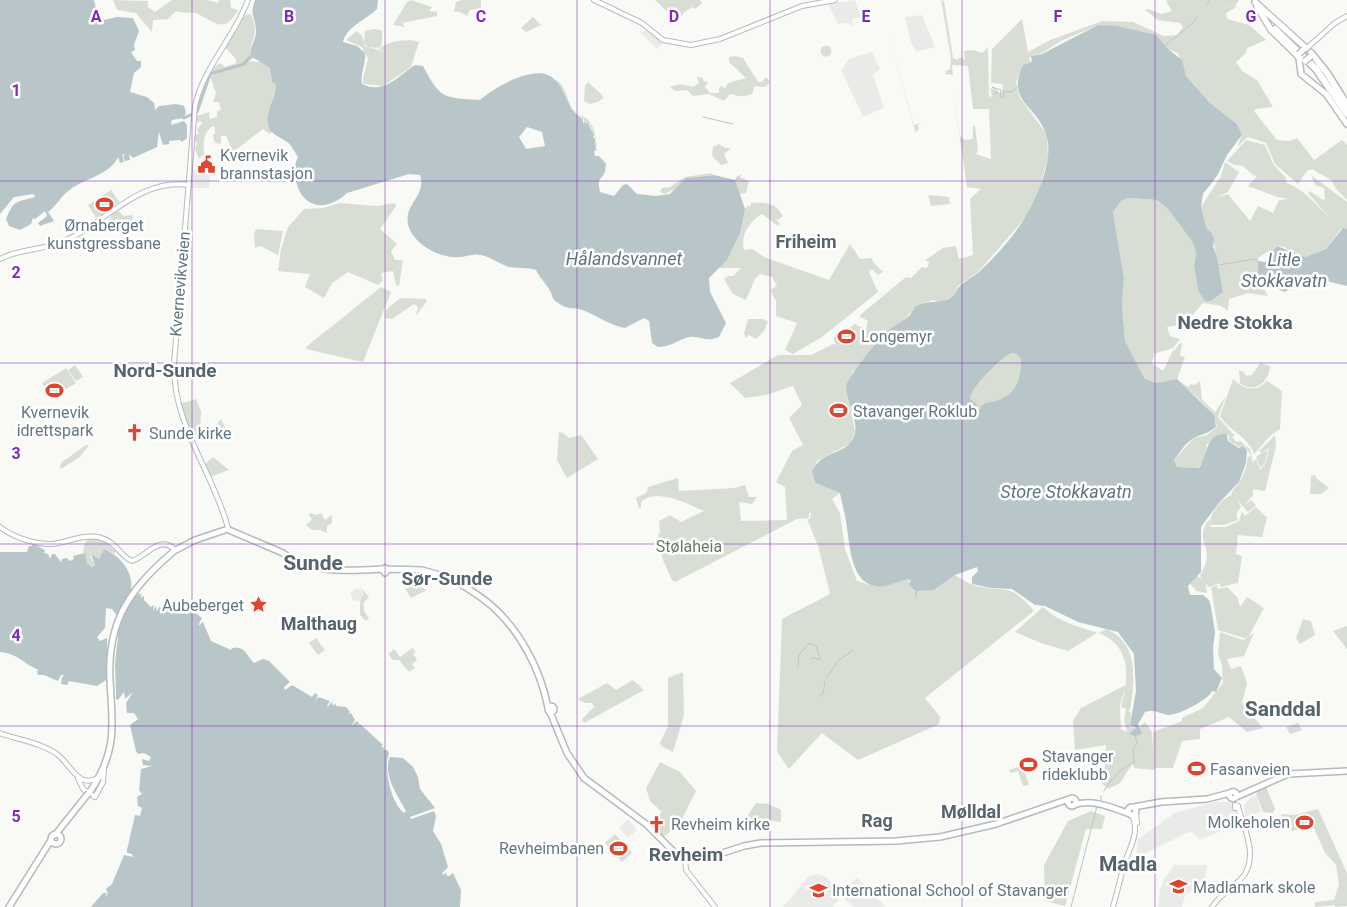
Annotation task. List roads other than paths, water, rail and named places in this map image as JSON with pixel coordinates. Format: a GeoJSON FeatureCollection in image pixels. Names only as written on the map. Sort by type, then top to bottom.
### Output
{"type":"FeatureCollection","features":[{"type":"Feature","properties":{"kind":"highway"},"geometry":{"type":"LineString","coordinates":[[1255,2],[1275,29],[1316,69],[1347,115]]}},
{"type":"Feature","properties":{"kind":"highway"},"geometry":{"type":"LineString","coordinates":[[1255,2],[1271,21],[1318,67],[1347,106]]}},
{"type":"Feature","properties":{"kind":"highway"},"geometry":{"type":"LineString","coordinates":[[1255,2],[1308,51],[1326,71],[1347,106]]}},
{"type":"Feature","properties":{"kind":"highway"},"geometry":{"type":"LineString","coordinates":[[1255,2],[1271,30],[1301,59],[1347,115]]}},
{"type":"Feature","properties":{"kind":"main road","name":"Kvernevikveien"},"geometry":{"type":"LineString","coordinates":[[227,530],[225,517],[185,427],[175,385],[175,349],[195,106],[202,84],[215,59],[235,29],[248,0]]}},
{"type":"Feature","properties":{"kind":"main road"},"geometry":{"type":"LineString","coordinates":[[594,0],[642,23],[663,40],[697,45],[720,39],[796,8],[835,0]]}},
{"type":"Feature","properties":{"kind":"main road"},"geometry":{"type":"LineString","coordinates":[[1347,16],[1342,18],[1308,51],[1301,59],[1299,70],[1303,76],[1326,94],[1347,124]]}},
{"type":"Feature","properties":{"kind":"main road"},"geometry":{"type":"LineString","coordinates":[[1301,59],[1308,51]]}},
{"type":"Feature","properties":{"kind":"main road"},"geometry":{"type":"LineString","coordinates":[[0,259],[62,242],[143,193],[172,185],[188,185]]}},
{"type":"Feature","properties":{"kind":"main road"},"geometry":{"type":"LineString","coordinates":[[0,527],[16,536],[48,544],[82,537],[100,538],[115,545],[132,561],[156,546],[166,545],[174,550]]}},
{"type":"Feature","properties":{"kind":"main road"},"geometry":{"type":"LineString","coordinates":[[77,776],[80,785],[86,792],[95,796],[103,781],[104,768],[113,732],[111,662],[113,637],[121,614],[145,578],[174,550],[212,534],[227,530],[281,552],[306,566],[325,569],[416,571],[434,574],[458,583],[486,601],[509,624],[526,650],[571,761],[588,782],[646,824],[673,851],[686,858],[707,859],[744,846],[782,842],[903,841],[940,837],[1072,802],[1090,802],[1133,811],[1164,804],[1234,796],[1288,774],[1347,770]]}},
{"type":"Feature","properties":{"kind":"main road"},"geometry":{"type":"LineString","coordinates":[[0,733],[52,751],[77,776],[84,780],[93,780],[101,774]]}},
{"type":"Feature","properties":{"kind":"main road"},"geometry":{"type":"LineString","coordinates":[[9,907],[54,835],[88,794],[104,768]]}},
{"type":"Feature","properties":{"kind":"main road"},"geometry":{"type":"LineString","coordinates":[[1234,796],[1287,772],[1315,769],[1347,770]]}},
{"type":"Feature","properties":{"kind":"main road"},"geometry":{"type":"LineString","coordinates":[[80,785],[84,785],[84,780]]}},
{"type":"Feature","properties":{"kind":"main road"},"geometry":{"type":"LineString","coordinates":[[1212,907],[1248,869],[1251,856],[1234,796]]}},
{"type":"Feature","properties":{"kind":"main road"},"geometry":{"type":"LineString","coordinates":[[1113,907],[1120,878],[1137,835],[1133,811]]}},
{"type":"Feature","properties":{"kind":"main road"},"geometry":{"type":"LineString","coordinates":[[45,852],[56,844],[66,822]]}},
{"type":"Feature","properties":{"kind":"main road"},"geometry":{"type":"LineString","coordinates":[[54,835],[60,838]]}},
{"type":"Feature","properties":{"kind":"main road"},"geometry":{"type":"LineString","coordinates":[[51,840],[56,844]]}},
{"type":"Feature","properties":{"kind":"main road"},"geometry":{"type":"LineString","coordinates":[[686,858],[685,869],[715,907]]}},
{"type":"Feature","properties":{"kind":"water"},"geometry":{"type":"Polygon","coordinates":[[[0,0],[94,0],[99,21],[117,17],[133,18],[139,31],[134,45],[135,50],[131,52],[137,61],[141,61],[141,67],[134,73],[130,92],[147,97],[154,103],[155,110],[159,106],[176,104],[184,106],[186,112],[184,118],[172,120],[171,125],[184,121],[187,125],[187,138],[182,142],[180,140],[169,141],[169,144],[163,145],[159,132],[157,147],[133,158],[129,154],[130,160],[125,161],[123,156],[126,154],[122,155],[124,162],[120,163],[118,157],[102,173],[67,192],[48,212],[54,221],[40,226],[38,223],[47,216],[45,211],[35,219],[33,218],[31,224],[20,230],[9,226],[6,219],[14,204],[35,197],[34,194],[14,197],[0,214],[0,0]]]}},
{"type":"Feature","properties":{"kind":"water","name":"Hålandsvannet"},"geometry":{"type":"Polygon","coordinates":[[[255,0],[378,0],[377,9],[352,28],[343,42],[357,46],[365,53],[362,84],[370,87],[384,86],[415,65],[423,66],[434,85],[444,95],[480,100],[516,78],[537,73],[547,74],[559,84],[573,110],[583,119],[583,123],[588,123],[594,135],[595,156],[599,156],[606,164],[605,172],[599,182],[600,192],[614,196],[623,185],[627,184],[637,194],[656,196],[670,194],[686,178],[714,175],[735,180],[745,209],[740,233],[727,260],[709,278],[710,292],[726,323],[719,337],[707,339],[689,337],[670,345],[658,347],[652,343],[649,321],[644,318],[625,328],[609,323],[580,309],[563,306],[553,299],[536,270],[509,267],[481,255],[451,257],[435,252],[415,237],[408,224],[409,211],[421,188],[420,175],[409,174],[347,193],[338,200],[328,204],[320,205],[305,199],[296,183],[295,169],[298,157],[289,143],[273,133],[269,127],[268,116],[276,85],[272,82],[270,68],[251,56],[256,32],[253,5],[255,0]],[[527,127],[519,137],[526,149],[545,146],[542,132],[527,127]]]}},
{"type":"Feature","properties":{"kind":"water","name":"Store Stokkavatn"},"geometry":{"type":"Polygon","coordinates":[[[1098,25],[1117,26],[1156,35],[1168,49],[1182,60],[1186,76],[1210,103],[1237,124],[1242,135],[1227,155],[1217,176],[1203,194],[1201,207],[1207,229],[1212,233],[1214,240],[1213,246],[1217,257],[1223,292],[1211,301],[1205,301],[1198,290],[1194,266],[1196,253],[1192,241],[1167,208],[1157,200],[1129,198],[1121,201],[1113,212],[1124,278],[1122,305],[1125,341],[1145,379],[1156,383],[1177,379],[1214,415],[1216,427],[1194,438],[1185,445],[1174,460],[1177,467],[1199,468],[1211,440],[1220,434],[1227,434],[1228,441],[1239,448],[1243,446],[1247,450],[1246,463],[1239,482],[1218,504],[1201,527],[1201,572],[1188,586],[1190,595],[1203,595],[1209,600],[1215,632],[1213,648],[1214,669],[1222,678],[1216,692],[1212,691],[1206,698],[1185,710],[1172,715],[1155,711],[1145,712],[1138,724],[1142,732],[1140,735],[1135,736],[1129,734],[1136,728],[1130,725],[1136,691],[1134,654],[1118,632],[1078,622],[1045,606],[1035,605],[1012,589],[991,588],[972,584],[972,577],[978,571],[977,567],[955,575],[934,590],[918,591],[914,600],[916,591],[909,585],[911,581],[907,578],[906,580],[883,586],[867,583],[856,571],[853,562],[840,493],[815,483],[812,471],[820,460],[847,446],[854,436],[855,422],[846,387],[856,368],[876,343],[891,328],[910,315],[916,306],[943,301],[953,296],[960,286],[979,272],[1000,251],[1024,218],[1045,173],[1048,143],[1041,124],[1020,95],[1018,87],[1019,77],[1023,65],[1032,62],[1031,56],[1042,54],[1098,25]],[[1012,353],[1001,360],[975,388],[970,399],[977,405],[977,409],[979,410],[984,404],[1007,396],[1016,386],[1021,367],[1021,359],[1017,354],[1012,353]]]}},
{"type":"Feature","properties":{"kind":"water","name":"Litle Stokkavatn"},"geometry":{"type":"Polygon","coordinates":[[[1343,228],[1347,229],[1347,286],[1314,278],[1284,292],[1258,278],[1258,261],[1265,262],[1277,246],[1305,257],[1326,249],[1343,228]]]}},
{"type":"Feature","properties":{"kind":"water"},"geometry":{"type":"Polygon","coordinates":[[[33,544],[45,550],[44,553],[48,554],[50,559],[52,554],[55,554],[61,562],[62,559],[67,558],[70,561],[74,559],[73,556],[85,553],[87,563],[92,567],[95,565],[91,554],[99,559],[104,549],[110,552],[125,565],[130,577],[131,591],[137,595],[141,593],[141,598],[144,596],[144,600],[151,607],[154,605],[153,611],[156,606],[157,612],[159,607],[162,608],[160,613],[167,607],[166,613],[170,607],[171,610],[173,607],[181,606],[183,609],[185,607],[190,609],[186,615],[193,611],[202,618],[198,626],[203,622],[211,641],[231,650],[236,647],[243,649],[254,663],[263,659],[269,661],[290,682],[284,687],[285,690],[292,685],[312,697],[315,693],[318,695],[315,701],[319,697],[330,701],[327,706],[329,708],[328,706],[332,702],[333,706],[335,703],[336,706],[346,707],[350,712],[348,715],[351,713],[355,720],[351,726],[357,721],[359,723],[357,726],[360,724],[383,745],[381,747],[385,748],[383,750],[387,750],[389,753],[387,767],[389,785],[395,802],[404,813],[406,811],[389,778],[388,764],[390,757],[403,758],[413,767],[418,777],[420,789],[435,808],[410,817],[411,819],[434,811],[436,816],[433,831],[441,844],[448,867],[442,873],[444,875],[446,872],[447,876],[449,876],[453,873],[461,890],[460,907],[91,907],[103,893],[107,893],[105,897],[108,894],[106,889],[112,884],[124,855],[133,857],[132,854],[127,853],[127,850],[135,815],[140,816],[142,808],[138,806],[137,797],[142,794],[139,790],[141,769],[152,766],[143,765],[142,759],[149,761],[151,757],[144,753],[138,754],[136,751],[130,725],[138,719],[134,713],[127,713],[126,703],[133,692],[125,699],[124,692],[118,700],[116,699],[113,663],[118,638],[114,628],[117,616],[112,609],[106,608],[105,628],[97,637],[100,641],[107,638],[109,678],[97,686],[69,681],[67,685],[61,684],[62,677],[65,675],[61,675],[58,681],[44,675],[38,675],[37,671],[39,670],[16,657],[0,652],[0,552],[27,552],[29,546],[33,544]]]}},
{"type":"Feature","properties":{"kind":"waterway"},"geometry":{"type":"LineString","coordinates":[[1207,6],[1210,0]]}},
{"type":"Feature","properties":{"kind":"waterway"},"geometry":{"type":"LineString","coordinates":[[1165,45],[1198,17]]}},
{"type":"Feature","properties":{"kind":"waterway"},"geometry":{"type":"LineString","coordinates":[[184,118],[197,112],[210,74],[244,64],[251,56]]}},
{"type":"Feature","properties":{"kind":"waterway"},"geometry":{"type":"LineString","coordinates":[[995,93],[999,93],[992,87],[1001,90],[1000,97],[1003,98],[1004,91],[1012,92],[1017,87]]}},
{"type":"Feature","properties":{"kind":"waterway"},"geometry":{"type":"LineString","coordinates":[[703,117],[733,124]]}},
{"type":"Feature","properties":{"kind":"waterway"},"geometry":{"type":"LineString","coordinates":[[735,181],[741,175]]}},
{"type":"Feature","properties":{"kind":"waterway"},"geometry":{"type":"LineString","coordinates":[[1219,265],[1254,259],[1258,261]]}},
{"type":"Feature","properties":{"kind":"waterway"},"geometry":{"type":"LineString","coordinates":[[798,667],[799,655],[809,643],[816,646],[820,658]]}},
{"type":"Feature","properties":{"kind":"waterway"},"geometry":{"type":"LineString","coordinates":[[827,677],[838,661],[853,650]]}},
{"type":"Feature","properties":{"kind":"waterway"},"geometry":{"type":"LineString","coordinates":[[811,660],[813,657],[820,660]]}},
{"type":"Feature","properties":{"kind":"waterway"},"geometry":{"type":"LineString","coordinates":[[819,696],[823,694],[825,681]]}},
{"type":"Feature","properties":{"kind":"waterway"},"geometry":{"type":"LineString","coordinates":[[1104,791],[1117,774],[1125,767],[1134,763],[1133,750],[1137,743],[1135,736]]}},
{"type":"Feature","properties":{"kind":"waterway"},"geometry":{"type":"LineString","coordinates":[[1101,796],[1101,803]]}},
{"type":"Feature","properties":{"kind":"waterway"},"geometry":{"type":"LineString","coordinates":[[1071,907],[1097,806]]}},
{"type":"Feature","properties":{"kind":"place","name":"Kvernevik brannstasjon"},"geometry":{"type":"Point","coordinates":[206,164]}},
{"type":"Feature","properties":{"kind":"place","name":"Ørnaberget kunstgressbane"},"geometry":{"type":"Point","coordinates":[104,204]}},
{"type":"Feature","properties":{"kind":"place","name":"Longemyr"},"geometry":{"type":"Point","coordinates":[847,336]}},
{"type":"Feature","properties":{"kind":"place","name":"Kvernevik idrettspark"},"geometry":{"type":"Point","coordinates":[55,391]}},
{"type":"Feature","properties":{"kind":"place","name":"Stavanger Roklub"},"geometry":{"type":"Point","coordinates":[839,411]}},
{"type":"Feature","properties":{"kind":"place","name":"Sunde kirke"},"geometry":{"type":"Point","coordinates":[135,433]}},
{"type":"Feature","properties":{"kind":"place","name":"Aubeberget"},"geometry":{"type":"Point","coordinates":[258,605]}},
{"type":"Feature","properties":{"kind":"place","name":"Stavanger rideklubb"},"geometry":{"type":"Point","coordinates":[1028,765]}},
{"type":"Feature","properties":{"kind":"place","name":"Fasanveien"},"geometry":{"type":"Point","coordinates":[1196,769]}},
{"type":"Feature","properties":{"kind":"place","name":"Molkeholen"},"geometry":{"type":"Point","coordinates":[1304,822]}},
{"type":"Feature","properties":{"kind":"place","name":"Revheim kirke"},"geometry":{"type":"Point","coordinates":[657,824]}},
{"type":"Feature","properties":{"kind":"place","name":"Revheimbanen"},"geometry":{"type":"Point","coordinates":[618,848]}},
{"type":"Feature","properties":{"kind":"place","name":"Madlamark skole"},"geometry":{"type":"Point","coordinates":[1179,887]}},
{"type":"Feature","properties":{"kind":"place","name":"International School of Stavanger"},"geometry":{"type":"Point","coordinates":[818,890]}},
{"type":"Feature","properties":{"kind":"district","name":"Friheim"},"geometry":{"type":"Point","coordinates":[806,241]}},
{"type":"Feature","properties":{"kind":"district","name":"Nedre Stokka"},"geometry":{"type":"Point","coordinates":[1235,322]}},
{"type":"Feature","properties":{"kind":"district","name":"Nord-Sunde"},"geometry":{"type":"Point","coordinates":[165,370]}},
{"type":"Feature","properties":{"kind":"district","name":"Sunde"},"geometry":{"type":"Point","coordinates":[313,563]}},
{"type":"Feature","properties":{"kind":"district","name":"Sør-Sunde"},"geometry":{"type":"Point","coordinates":[447,578]}},
{"type":"Feature","properties":{"kind":"district","name":"Malthaug"},"geometry":{"type":"Point","coordinates":[319,623]}},
{"type":"Feature","properties":{"kind":"district","name":"Sanddal"},"geometry":{"type":"Point","coordinates":[1283,709]}},
{"type":"Feature","properties":{"kind":"district","name":"Mølldal"},"geometry":{"type":"Point","coordinates":[971,811]}},
{"type":"Feature","properties":{"kind":"district","name":"Rag"},"geometry":{"type":"Point","coordinates":[877,820]}},
{"type":"Feature","properties":{"kind":"district","name":"Revheim"},"geometry":{"type":"Point","coordinates":[686,854]}},
{"type":"Feature","properties":{"kind":"district","name":"Madla"},"geometry":{"type":"Point","coordinates":[1128,864]}},
{"type":"Feature","properties":{"kind":"park label","name":"Stølaheia"},"geometry":{"type":"Point","coordinates":[689,546]}}]}
